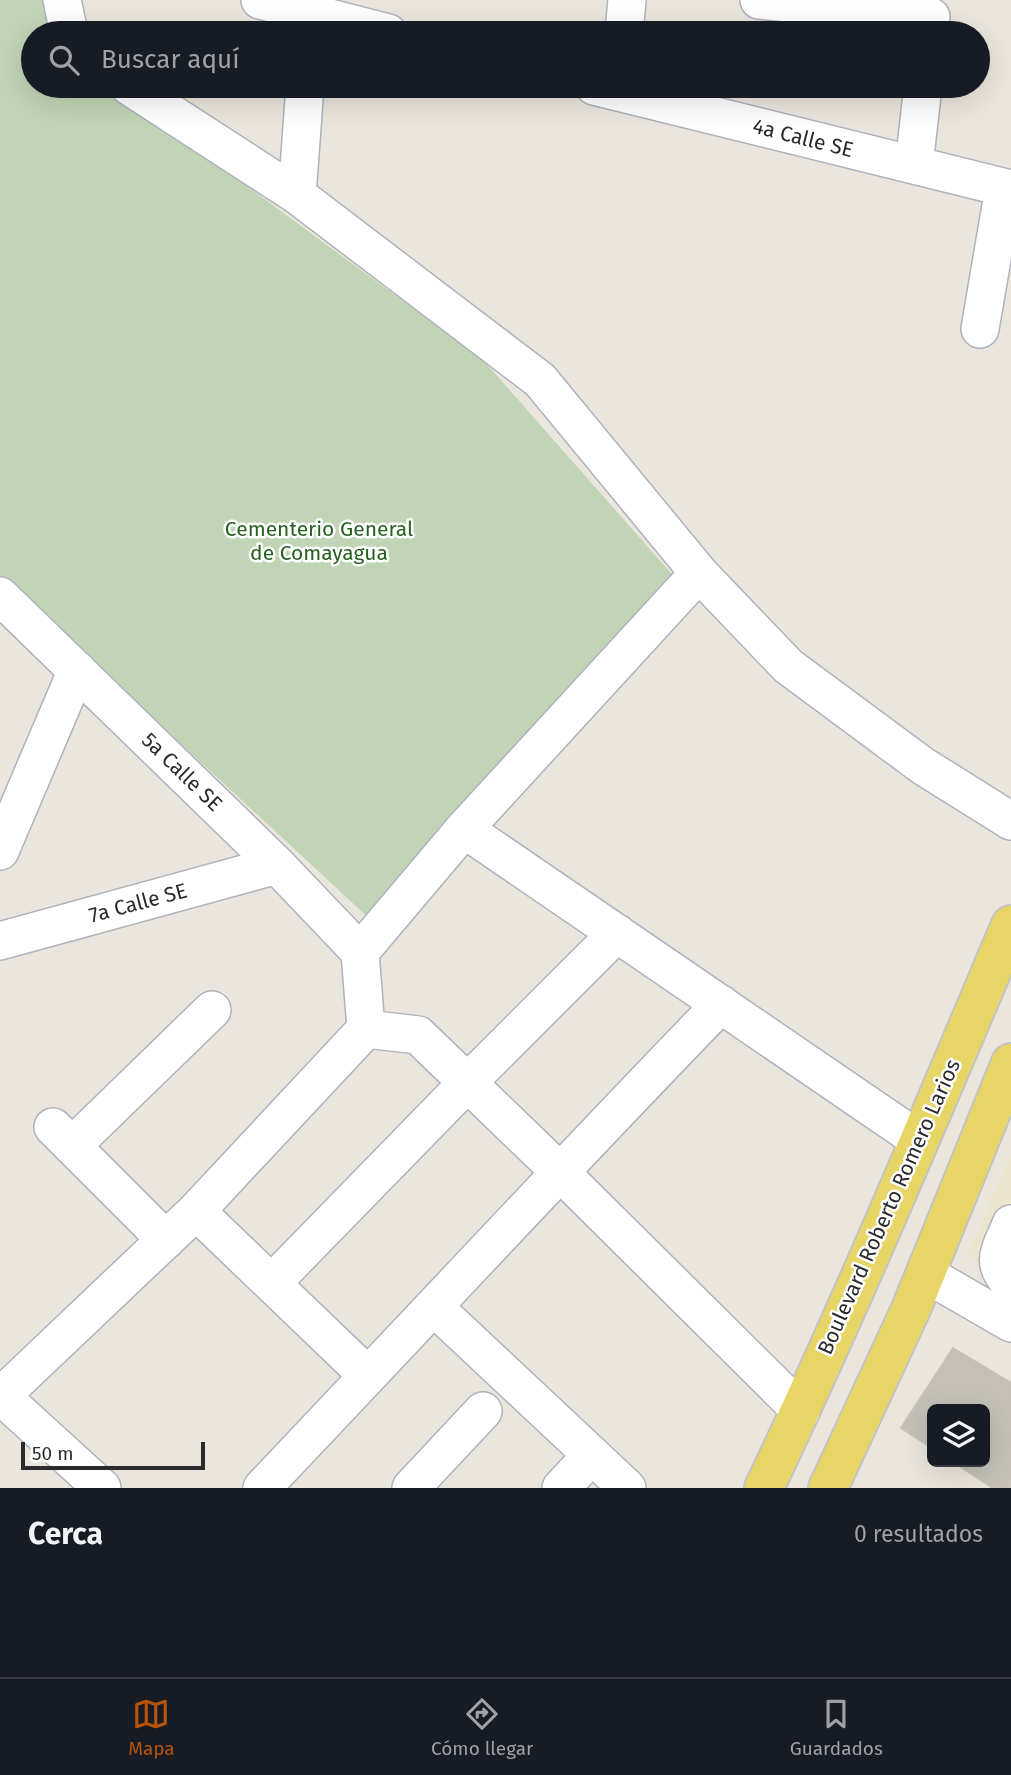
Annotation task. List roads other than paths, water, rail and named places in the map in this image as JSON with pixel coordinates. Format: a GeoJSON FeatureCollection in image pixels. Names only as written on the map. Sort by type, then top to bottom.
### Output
{"type":"FeatureCollection","features":[{"type":"Feature","properties":{"kind":"main road","name":"Boulevard Roberto Romero Larios"},"geometry":{"type":"LineString","coordinates":[[764,1488],[919,1140],[1011,925]]}},
{"type":"Feature","properties":{"kind":"main road"},"geometry":{"type":"LineString","coordinates":[[828,1488],[926,1274],[1011,1063]]}},
{"type":"Feature","properties":{"kind":"street"},"geometry":{"type":"LineString","coordinates":[[62,0],[66,21]]}},
{"type":"Feature","properties":{"kind":"street"},"geometry":{"type":"LineString","coordinates":[[260,0],[333,21]]}},
{"type":"Feature","properties":{"kind":"street"},"geometry":{"type":"LineString","coordinates":[[625,21],[627,0]]}},
{"type":"Feature","properties":{"kind":"street"},"geometry":{"type":"LineString","coordinates":[[759,0],[931,17]]}},
{"type":"Feature","properties":{"kind":"street"},"geometry":{"type":"LineString","coordinates":[[147,98],[297,195],[540,380],[699,573],[788,666],[923,766],[1011,821]]}},
{"type":"Feature","properties":{"kind":"street"},"geometry":{"type":"LineString","coordinates":[[297,195],[304,98]]}},
{"type":"Feature","properties":{"kind":"street","name":"4a Calle SE"},"geometry":{"type":"LineString","coordinates":[[650,98],[1008,189]]}},
{"type":"Feature","properties":{"kind":"street"},"geometry":{"type":"LineString","coordinates":[[914,165],[922,98]]}},
{"type":"Feature","properties":{"kind":"street"},"geometry":{"type":"LineString","coordinates":[[980,329],[1008,189]]}},
{"type":"Feature","properties":{"kind":"street"},"geometry":{"type":"LineString","coordinates":[[102,1488],[0,1395],[197,1211],[366,1029],[360,952],[464,828],[699,573]]}},
{"type":"Feature","properties":{"kind":"street","name":"5a Calle SE"},"geometry":{"type":"LineString","coordinates":[[0,596],[277,865],[360,952]]}},
{"type":"Feature","properties":{"kind":"street"},"geometry":{"type":"LineString","coordinates":[[0,851],[76,670]]}},
{"type":"Feature","properties":{"kind":"street"},"geometry":{"type":"LineString","coordinates":[[464,828],[919,1140]]}},
{"type":"Feature","properties":{"kind":"street","name":"7a Calle SE"},"geometry":{"type":"LineString","coordinates":[[0,940],[277,865]]}},
{"type":"Feature","properties":{"kind":"street"},"geometry":{"type":"LineString","coordinates":[[272,1283],[617,933]]}},
{"type":"Feature","properties":{"kind":"street"},"geometry":{"type":"LineString","coordinates":[[262,1488],[559,1171],[720,1004]]}},
{"type":"Feature","properties":{"kind":"street"},"geometry":{"type":"LineString","coordinates":[[166,1240],[62,1136],[212,1010]]}},
{"type":"Feature","properties":{"kind":"street"},"geometry":{"type":"LineString","coordinates":[[366,1029],[418,1035],[800,1411]]}},
{"type":"Feature","properties":{"kind":"street"},"geometry":{"type":"LineString","coordinates":[[197,1211],[368,1377]]}},
{"type":"Feature","properties":{"kind":"street"},"geometry":{"type":"LineString","coordinates":[[1011,1224],[999,1250],[1000,1271],[1011,1284]]}},
{"type":"Feature","properties":{"kind":"street"},"geometry":{"type":"LineString","coordinates":[[926,1274],[1011,1323]]}},
{"type":"Feature","properties":{"kind":"street"},"geometry":{"type":"LineString","coordinates":[[434,1307],[627,1488]]}},
{"type":"Feature","properties":{"kind":"street"},"geometry":{"type":"LineString","coordinates":[[411,1488],[484,1411]]}},
{"type":"Feature","properties":{"kind":"street"},"geometry":{"type":"LineString","coordinates":[[561,1488],[592,1455]]}},
{"type":"Feature","properties":{"kind":"park label","name":"Cementerio General de Comayagua"},"geometry":{"type":"Point","coordinates":[319,541]}}]}
